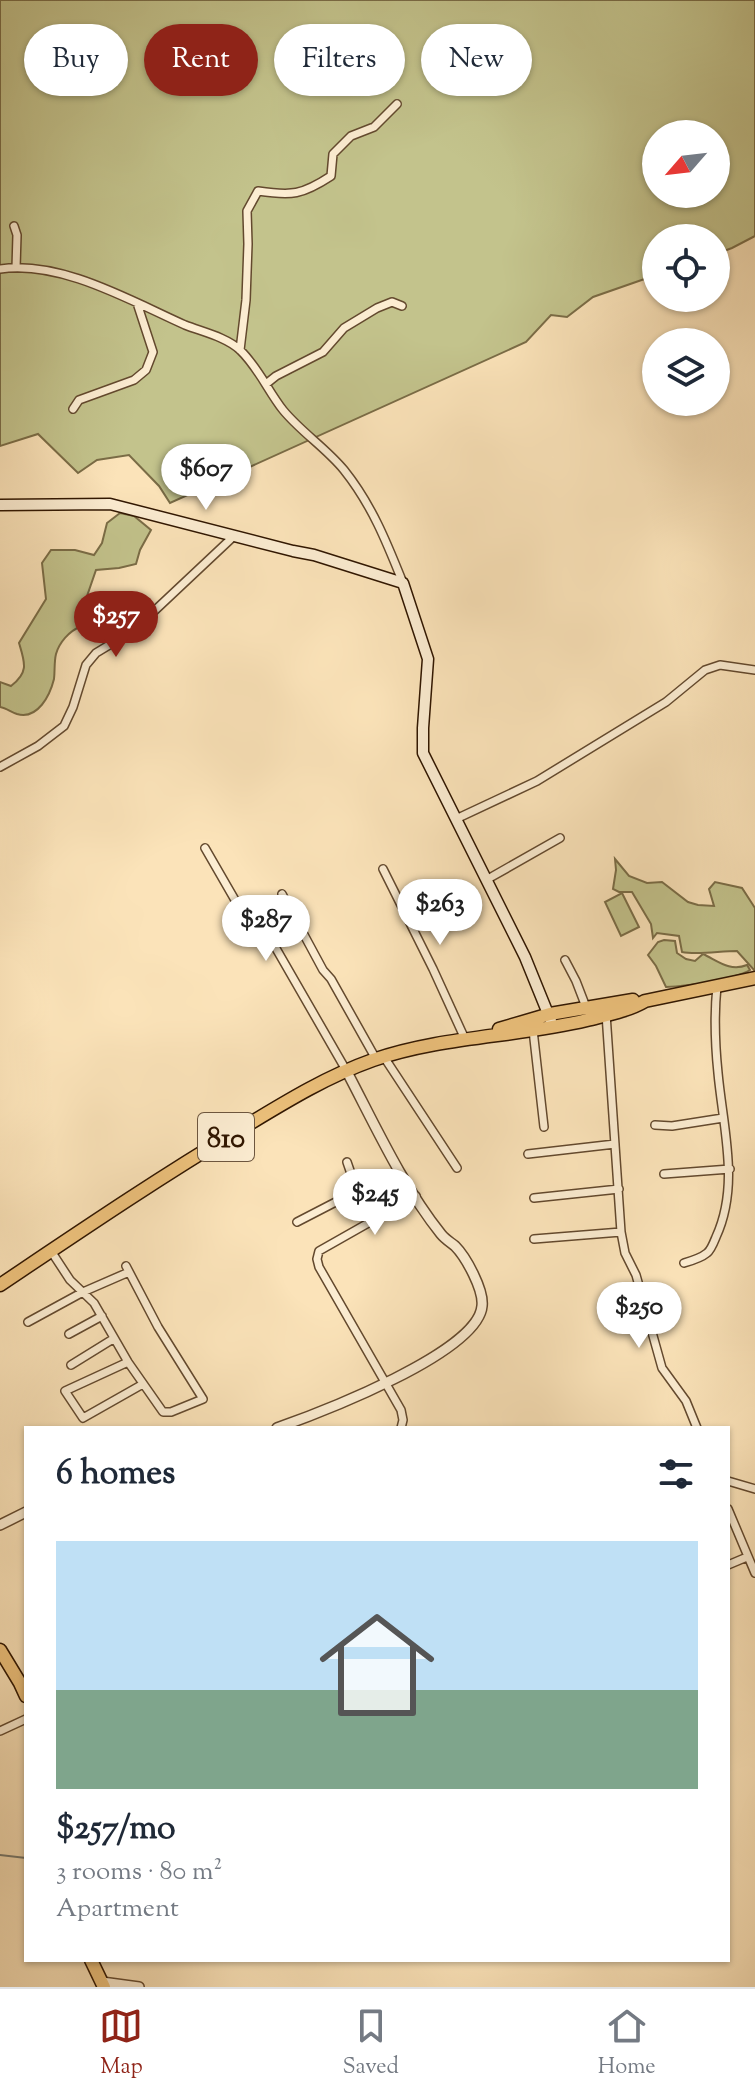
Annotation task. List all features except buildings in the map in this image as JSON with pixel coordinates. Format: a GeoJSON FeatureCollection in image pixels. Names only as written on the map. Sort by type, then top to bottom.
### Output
{"type":"FeatureCollection","features":[{"type":"Feature","properties":{"kind":"highway","name":"810"},"geometry":{"type":"LineString","coordinates":[[0,1285],[178,1167],[275,1108],[346,1070],[380,1058],[604,1010],[633,1000],[645,1001],[755,978]]}},
{"type":"Feature","properties":{"kind":"highway","name":"810"},"geometry":{"type":"LineString","coordinates":[[567,1018],[586,1007],[604,1010]]}},
{"type":"Feature","properties":{"kind":"highway","name":"810"},"geometry":{"type":"LineString","coordinates":[[470,1038],[533,1030],[551,1021]]}},
{"type":"Feature","properties":{"kind":"highway"},"geometry":{"type":"LineString","coordinates":[[0,1650],[23,1682]]}},
{"type":"Feature","properties":{"kind":"highway"},"geometry":{"type":"LineString","coordinates":[[92,1962],[103,1985]]}},
{"type":"Feature","properties":{"kind":"main road"},"geometry":{"type":"LineString","coordinates":[[0,505],[110,504],[314,555],[403,583],[428,659],[423,753],[525,957],[551,1021]]}},
{"type":"Feature","properties":{"kind":"street"},"geometry":{"type":"LineString","coordinates":[[240,350],[246,300],[247,211],[258,191],[285,195],[309,190],[331,176],[333,154],[351,136],[374,127],[397,104]]}},
{"type":"Feature","properties":{"kind":"street"},"geometry":{"type":"LineString","coordinates":[[14,226],[17,235],[16,268]]}},
{"type":"Feature","properties":{"kind":"street"},"geometry":{"type":"LineString","coordinates":[[0,269],[60,274],[85,281],[225,340],[240,350],[283,410],[342,468],[363,496],[382,530],[403,583]]}},
{"type":"Feature","properties":{"kind":"street"},"geometry":{"type":"LineString","coordinates":[[266,384],[323,352],[344,328],[377,308],[392,302],[402,306]]}},
{"type":"Feature","properties":{"kind":"street"},"geometry":{"type":"LineString","coordinates":[[73,409],[79,400],[134,380],[146,370],[153,352],[137,303]]}},
{"type":"Feature","properties":{"kind":"street"},"geometry":{"type":"LineString","coordinates":[[0,767],[38,746],[64,726],[86,665],[96,653],[134,630],[234,536]]}},
{"type":"Feature","properties":{"kind":"street"},"geometry":{"type":"LineString","coordinates":[[456,819],[537,781],[666,702],[705,670],[720,665],[755,670]]}},
{"type":"Feature","properties":{"kind":"street"},"geometry":{"type":"LineString","coordinates":[[486,880],[560,838]]}},
{"type":"Feature","properties":{"kind":"street"},"geometry":{"type":"LineString","coordinates":[[205,848],[250,926],[270,938],[402,1175],[440,1232],[464,1259],[483,1305],[475,1325],[430,1358],[338,1406],[283,1426]]}},
{"type":"Feature","properties":{"kind":"street"},"geometry":{"type":"LineString","coordinates":[[383,869],[470,1038]]}},
{"type":"Feature","properties":{"kind":"street"},"geometry":{"type":"LineString","coordinates":[[282,894],[323,970],[457,1168]]}},
{"type":"Feature","properties":{"kind":"street"},"geometry":{"type":"LineString","coordinates":[[565,960],[586,1007]]}},
{"type":"Feature","properties":{"kind":"street"},"geometry":{"type":"LineString","coordinates":[[684,1263],[706,1254],[712,1245],[722,1224],[729,1187],[730,1169],[714,1013],[717,986]]}},
{"type":"Feature","properties":{"kind":"street"},"geometry":{"type":"LineString","coordinates":[[604,1010],[625,1253],[636,1275],[662,1368],[686,1401],[696,1426]]}},
{"type":"Feature","properties":{"kind":"street"},"geometry":{"type":"LineString","coordinates":[[533,1030],[544,1127]]}},
{"type":"Feature","properties":{"kind":"street"},"geometry":{"type":"LineString","coordinates":[[655,1125],[672,1126],[723,1118]]}},
{"type":"Feature","properties":{"kind":"street"},"geometry":{"type":"LineString","coordinates":[[528,1154],[615,1144]]}},
{"type":"Feature","properties":{"kind":"street"},"geometry":{"type":"LineString","coordinates":[[347,1162],[357,1191],[373,1221]]}},
{"type":"Feature","properties":{"kind":"street"},"geometry":{"type":"LineString","coordinates":[[664,1174],[730,1169]]}},
{"type":"Feature","properties":{"kind":"street"},"geometry":{"type":"LineString","coordinates":[[534,1198],[619,1189]]}},
{"type":"Feature","properties":{"kind":"street"},"geometry":{"type":"LineString","coordinates":[[297,1222],[357,1191]]}},
{"type":"Feature","properties":{"kind":"street"},"geometry":{"type":"LineString","coordinates":[[402,1426],[401,1410],[347,1318],[317,1259],[319,1251],[416,1196]]}},
{"type":"Feature","properties":{"kind":"street"},"geometry":{"type":"LineString","coordinates":[[534,1239],[621,1232]]}},
{"type":"Feature","properties":{"kind":"street"},"geometry":{"type":"LineString","coordinates":[[28,1322],[83,1292],[128,1269],[203,1399],[171,1412],[163,1412],[113,1339],[102,1316],[83,1292],[70,1280],[51,1251]]}},
{"type":"Feature","properties":{"kind":"street"},"geometry":{"type":"LineString","coordinates":[[69,1334],[102,1316]]}},
{"type":"Feature","properties":{"kind":"street"},"geometry":{"type":"LineString","coordinates":[[71,1365],[113,1339]]}},
{"type":"Feature","properties":{"kind":"street"},"geometry":{"type":"LineString","coordinates":[[128,1362],[65,1391],[70,1401],[83,1418],[143,1384]]}},
{"type":"Feature","properties":{"kind":"street"},"geometry":{"type":"LineString","coordinates":[[730,1482],[755,1489]]}},
{"type":"Feature","properties":{"kind":"street"},"geometry":{"type":"LineString","coordinates":[[0,1525],[24,1513]]}},
{"type":"Feature","properties":{"kind":"street"},"geometry":{"type":"LineString","coordinates":[[730,1514],[755,1573]]}},
{"type":"Feature","properties":{"kind":"street"},"geometry":{"type":"LineString","coordinates":[[730,1564],[747,1557]]}},
{"type":"Feature","properties":{"kind":"street"},"geometry":{"type":"LineString","coordinates":[[0,1731],[24,1720]]}},
{"type":"Feature","properties":{"kind":"street"},"geometry":{"type":"LineString","coordinates":[[103,1985],[139,1987]]}},
{"type":"Feature","properties":{"kind":"green space"},"geometry":{"type":"Polygon","coordinates":[[[0,0],[755,0],[755,236],[730,249],[730,224],[642,224],[642,280],[593,297],[567,317],[551,315],[526,342],[170,503],[159,486],[129,455],[97,460],[78,473],[38,434],[0,446],[0,0]]]}},
{"type":"Feature","properties":{"kind":"green space"},"geometry":{"type":"Polygon","coordinates":[[[120,513],[134,516],[151,530],[136,564],[96,570],[80,627],[68,634],[57,650],[54,679],[42,705],[24,715],[0,707],[0,682],[11,686],[21,676],[24,662],[19,643],[46,599],[42,563],[51,550],[75,550],[94,555],[102,543],[107,523],[120,513]]]}},
{"type":"Feature","properties":{"kind":"green space"},"geometry":{"type":"Polygon","coordinates":[[[615,859],[629,876],[647,883],[662,882],[688,902],[698,905],[714,906],[709,889],[715,882],[742,888],[755,908],[755,971],[737,951],[682,952],[679,936],[657,933],[653,938],[651,924],[632,892],[613,889],[615,859]]]}},
{"type":"Feature","properties":{"kind":"green space"},"geometry":{"type":"Polygon","coordinates":[[[622,893],[639,927],[621,936],[605,902],[622,893]]]}},
{"type":"Feature","properties":{"kind":"green space"},"geometry":{"type":"Polygon","coordinates":[[[675,941],[677,953],[686,959],[695,961],[703,954],[730,966],[747,965],[750,970],[721,980],[666,987],[648,955],[658,942],[675,941]]]}},
{"type":"Feature","properties":{"kind":"waterway"},"geometry":{"type":"LineString","coordinates":[[0,1855],[24,1858]]}}]}
